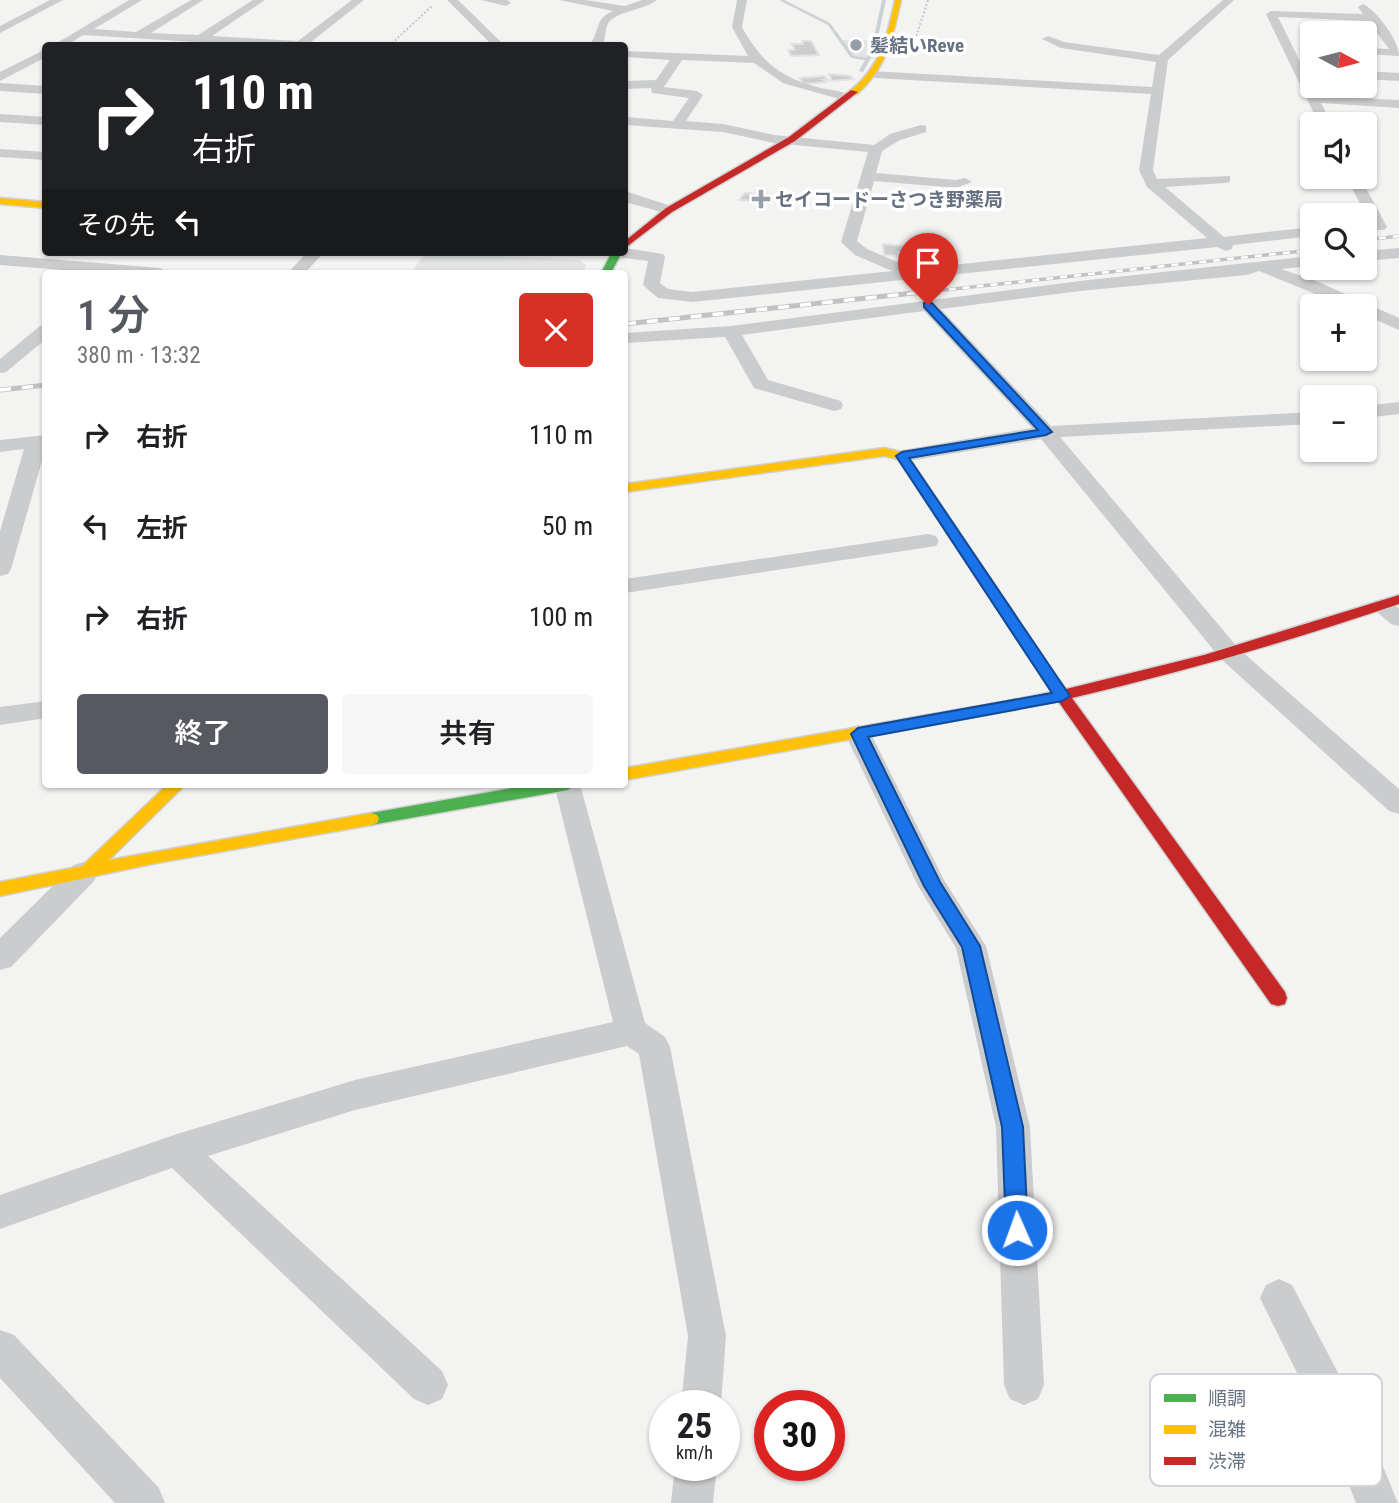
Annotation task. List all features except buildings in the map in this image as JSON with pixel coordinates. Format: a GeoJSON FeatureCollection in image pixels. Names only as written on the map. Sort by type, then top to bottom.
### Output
{"type":"FeatureCollection","features":[{"type":"Feature","properties":{"kind":"street"},"geometry":{"type":"LineString","coordinates":[[0,30],[58,0]]}},
{"type":"Feature","properties":{"kind":"street"},"geometry":{"type":"LineString","coordinates":[[64,42],[137,0]]}},
{"type":"Feature","properties":{"kind":"street"},"geometry":{"type":"LineString","coordinates":[[139,35],[198,0]]}},
{"type":"Feature","properties":{"kind":"street"},"geometry":{"type":"LineString","coordinates":[[201,39],[260,0]]}},
{"type":"Feature","properties":{"kind":"street"},"geometry":{"type":"LineString","coordinates":[[304,42],[359,0]]}},
{"type":"Feature","properties":{"kind":"street"},"geometry":{"type":"LineString","coordinates":[[452,0],[496,42]]}},
{"type":"Feature","properties":{"kind":"street"},"geometry":{"type":"LineString","coordinates":[[486,0],[506,3]]}},
{"type":"Feature","properties":{"kind":"street"},"geometry":{"type":"LineString","coordinates":[[564,0],[623,9]]}},
{"type":"Feature","properties":{"kind":"street"},"geometry":{"type":"LineString","coordinates":[[742,0],[737,27],[758,60],[776,74],[810,89],[846,97]]}},
{"type":"Feature","properties":{"kind":"street"},"geometry":{"type":"LineString","coordinates":[[628,244],[669,210],[792,139],[875,74],[885,56],[898,0]]}},
{"type":"Feature","properties":{"kind":"street"},"geometry":{"type":"LineString","coordinates":[[1229,0],[1162,59],[1146,170],[1152,184],[1218,241],[1256,266],[1332,294]]}},
{"type":"Feature","properties":{"kind":"street"},"geometry":{"type":"LineString","coordinates":[[1358,0],[1399,53]]}},
{"type":"Feature","properties":{"kind":"street"},"geometry":{"type":"LineString","coordinates":[[598,42],[604,20],[644,1]]}},
{"type":"Feature","properties":{"kind":"street"},"geometry":{"type":"LineString","coordinates":[[1300,64],[1286,46],[1271,14],[1373,18]]}},
{"type":"Feature","properties":{"kind":"street"},"geometry":{"type":"LineString","coordinates":[[81,32],[261,42]]}},
{"type":"Feature","properties":{"kind":"street"},"geometry":{"type":"LineString","coordinates":[[1048,39],[1061,45],[1162,59]]}},
{"type":"Feature","properties":{"kind":"street"},"geometry":{"type":"LineString","coordinates":[[1286,46],[1299,47]]}},
{"type":"Feature","properties":{"kind":"street"},"geometry":{"type":"LineString","coordinates":[[1377,52],[1399,53]]}},
{"type":"Feature","properties":{"kind":"street"},"geometry":{"type":"LineString","coordinates":[[628,54],[758,60]]}},
{"type":"Feature","properties":{"kind":"street"},"geometry":{"type":"LineString","coordinates":[[12,56],[42,56]]}},
{"type":"Feature","properties":{"kind":"street"},"geometry":{"type":"LineString","coordinates":[[0,77],[42,56]]}},
{"type":"Feature","properties":{"kind":"street"},"geometry":{"type":"LineString","coordinates":[[677,125],[697,95],[656,90],[678,57]]}},
{"type":"Feature","properties":{"kind":"street"},"geometry":{"type":"LineString","coordinates":[[875,74],[1156,91]]}},
{"type":"Feature","properties":{"kind":"street"},"geometry":{"type":"LineString","coordinates":[[1377,76],[1399,77]]}},
{"type":"Feature","properties":{"kind":"street"},"geometry":{"type":"LineString","coordinates":[[628,85],[661,84]]}},
{"type":"Feature","properties":{"kind":"street"},"geometry":{"type":"LineString","coordinates":[[0,88],[42,90]]}},
{"type":"Feature","properties":{"kind":"street"},"geometry":{"type":"LineString","coordinates":[[1312,99],[1399,104]]}},
{"type":"Feature","properties":{"kind":"street"},"geometry":{"type":"LineString","coordinates":[[1312,99],[1319,112]]}},
{"type":"Feature","properties":{"kind":"street"},"geometry":{"type":"LineString","coordinates":[[0,118],[42,121]]}},
{"type":"Feature","properties":{"kind":"street"},"geometry":{"type":"LineString","coordinates":[[628,121],[723,128],[774,139],[876,149],[895,137],[921,129]]}},
{"type":"Feature","properties":{"kind":"street"},"geometry":{"type":"LineString","coordinates":[[876,149],[849,242],[861,252],[912,274]]}},
{"type":"Feature","properties":{"kind":"street"},"geometry":{"type":"LineString","coordinates":[[0,153],[42,156]]}},
{"type":"Feature","properties":{"kind":"street"},"geometry":{"type":"LineString","coordinates":[[868,176],[956,184],[965,182]]}},
{"type":"Feature","properties":{"kind":"street"},"geometry":{"type":"LineString","coordinates":[[1152,184],[1225,179]]}},
{"type":"Feature","properties":{"kind":"street"},"geometry":{"type":"LineString","coordinates":[[628,198],[669,210]]}},
{"type":"Feature","properties":{"kind":"street"},"geometry":{"type":"LineString","coordinates":[[0,201],[42,205]]}},
{"type":"Feature","properties":{"kind":"street"},"geometry":{"type":"LineString","coordinates":[[1377,226],[1399,224]]}},
{"type":"Feature","properties":{"kind":"street"},"geometry":{"type":"LineString","coordinates":[[628,253],[657,257],[651,285],[664,294],[692,297],[1300,233]]}},
{"type":"Feature","properties":{"kind":"street"},"geometry":{"type":"LineString","coordinates":[[1377,255],[1399,253]]}},
{"type":"Feature","properties":{"kind":"street"},"geometry":{"type":"LineString","coordinates":[[115,270],[132,256]]}},
{"type":"Feature","properties":{"kind":"street"},"geometry":{"type":"LineString","coordinates":[[299,270],[312,256]]}},
{"type":"Feature","properties":{"kind":"street"},"geometry":{"type":"LineString","coordinates":[[1,261],[103,270]]}},
{"type":"Feature","properties":{"kind":"street"},"geometry":{"type":"LineString","coordinates":[[628,338],[731,331],[1080,286],[1247,270],[1256,266],[1300,262]]}},
{"type":"Feature","properties":{"kind":"street"},"geometry":{"type":"LineString","coordinates":[[928,305],[1046,432],[1230,654],[1399,804]]}},
{"type":"Feature","properties":{"kind":"street"},"geometry":{"type":"LineString","coordinates":[[1377,315],[1399,325]]}},
{"type":"Feature","properties":{"kind":"street"},"geometry":{"type":"LineString","coordinates":[[731,331],[761,384],[834,405]]}},
{"type":"Feature","properties":{"kind":"street"},"geometry":{"type":"LineString","coordinates":[[0,369],[42,333]]}},
{"type":"Feature","properties":{"kind":"street"},"geometry":{"type":"LineString","coordinates":[[1377,411],[1399,408]]}},
{"type":"Feature","properties":{"kind":"street"},"geometry":{"type":"LineString","coordinates":[[628,488],[884,452],[902,456],[1046,432],[1300,419]]}},
{"type":"Feature","properties":{"kind":"street"},"geometry":{"type":"LineString","coordinates":[[0,446],[41,441],[0,569]]}},
{"type":"Feature","properties":{"kind":"street"},"geometry":{"type":"LineString","coordinates":[[902,456],[1062,696],[1278,998]]}},
{"type":"Feature","properties":{"kind":"street"},"geometry":{"type":"LineString","coordinates":[[628,586],[928,541]]}},
{"type":"Feature","properties":{"kind":"street"},"geometry":{"type":"LineString","coordinates":[[628,773],[1062,696],[1230,654],[1393,608]]}},
{"type":"Feature","properties":{"kind":"street"},"geometry":{"type":"LineString","coordinates":[[0,716],[42,710]]}},
{"type":"Feature","properties":{"kind":"street"},"geometry":{"type":"LineString","coordinates":[[858,734],[933,886],[971,946],[1013,1127],[1024,1385]]}},
{"type":"Feature","properties":{"kind":"street"},"geometry":{"type":"LineString","coordinates":[[0,958],[174,788]]}},
{"type":"Feature","properties":{"kind":"street"},"geometry":{"type":"LineString","coordinates":[[0,889],[157,857],[545,788]]}},
{"type":"Feature","properties":{"kind":"street"},"geometry":{"type":"LineString","coordinates":[[568,788],[631,1031],[654,1046],[707,1336],[702,1390]]}},
{"type":"Feature","properties":{"kind":"street"},"geometry":{"type":"LineString","coordinates":[[0,1212],[177,1150],[355,1096],[631,1031]]}},
{"type":"Feature","properties":{"kind":"street"},"geometry":{"type":"LineString","coordinates":[[177,1150],[428,1385]]}},
{"type":"Feature","properties":{"kind":"street"},"geometry":{"type":"LineString","coordinates":[[1279,1298],[1318,1374]]}},
{"type":"Feature","properties":{"kind":"street"},"geometry":{"type":"LineString","coordinates":[[0,1349],[144,1503]]}},
{"type":"Feature","properties":{"kind":"street"},"geometry":{"type":"LineString","coordinates":[[692,1503],[694,1481]]}},
{"type":"Feature","properties":{"kind":"street"},"geometry":{"type":"LineString","coordinates":[[1370,1486],[1377,1503]]}},
{"type":"Feature","properties":{"kind":"path"},"geometry":{"type":"LineString","coordinates":[[393,42],[438,0]]}},
{"type":"Feature","properties":{"kind":"shaded area"},"geometry":{"type":"Polygon","coordinates":[[[840,40],[880,40],[874,59],[868,59],[853,57],[840,40]]]}},
{"type":"Feature","properties":{"kind":"shaded area"},"geometry":{"type":"Polygon","coordinates":[[[423,256],[579,260],[586,265],[584,270],[413,270],[423,256]]]}},
{"type":"Feature","properties":{"kind":"waterway"},"geometry":{"type":"LineString","coordinates":[[781,0],[829,24],[853,57],[868,59]]}},
{"type":"Feature","properties":{"kind":"waterway"},"geometry":{"type":"LineString","coordinates":[[861,71],[873,51],[884,0]]}},
{"type":"Feature","properties":{"kind":"railway"},"geometry":{"type":"LineString","coordinates":[[1377,239],[1399,236]]}},
{"type":"Feature","properties":{"kind":"railway"},"geometry":{"type":"LineString","coordinates":[[907,294],[1300,251]]}},
{"type":"Feature","properties":{"kind":"railway"},"geometry":{"type":"LineString","coordinates":[[628,324],[923,292]]}},
{"type":"Feature","properties":{"kind":"railway"},"geometry":{"type":"LineString","coordinates":[[0,390],[42,385]]}},
{"type":"Feature","properties":{"kind":"traffic: fast"},"geometry":{"type":"LineString","coordinates":[[608,270],[615,256]]}},
{"type":"Feature","properties":{"kind":"traffic: fast"},"geometry":{"type":"LineString","coordinates":[[371,819],[545,788]]}},
{"type":"Feature","properties":{"kind":"traffic: slow"},"geometry":{"type":"LineString","coordinates":[[854,92],[880,62],[889,39],[898,0]]}},
{"type":"Feature","properties":{"kind":"traffic: slow"},"geometry":{"type":"LineString","coordinates":[[0,201],[42,205]]}},
{"type":"Feature","properties":{"kind":"traffic: slow"},"geometry":{"type":"LineString","coordinates":[[628,488],[884,452],[902,456],[1054,684]]}},
{"type":"Feature","properties":{"kind":"traffic: slow"},"geometry":{"type":"LineString","coordinates":[[628,773],[1014,705]]}},
{"type":"Feature","properties":{"kind":"traffic: slow"},"geometry":{"type":"LineString","coordinates":[[85,873],[174,788]]}},
{"type":"Feature","properties":{"kind":"traffic: slow"},"geometry":{"type":"LineString","coordinates":[[0,889],[157,857],[371,819]]}},
{"type":"Feature","properties":{"kind":"traffic: jam"},"geometry":{"type":"LineString","coordinates":[[628,243],[669,210],[792,139],[854,92]]}},
{"type":"Feature","properties":{"kind":"traffic: jam"},"geometry":{"type":"LineString","coordinates":[[1014,705],[1112,684],[1208,659],[1399,599]]}},
{"type":"Feature","properties":{"kind":"traffic: jam"},"geometry":{"type":"LineString","coordinates":[[1054,684],[1278,998]]}},
{"type":"Feature","properties":{"kind":"place","name":"髪結いReve"},"geometry":{"type":"Point","coordinates":[856,45]}},
{"type":"Feature","properties":{"kind":"place","name":"セイコードーさつき野薬局"},"geometry":{"type":"Point","coordinates":[761,199]}},
{"type":"Feature","properties":{"kind":"route"},"geometry":{"type":"LineString","coordinates":[[928,305],[1046,432],[902,456],[1062,696],[858,734],[933,886],[971,946],[1013,1127],[1017,1230]]}}]}
